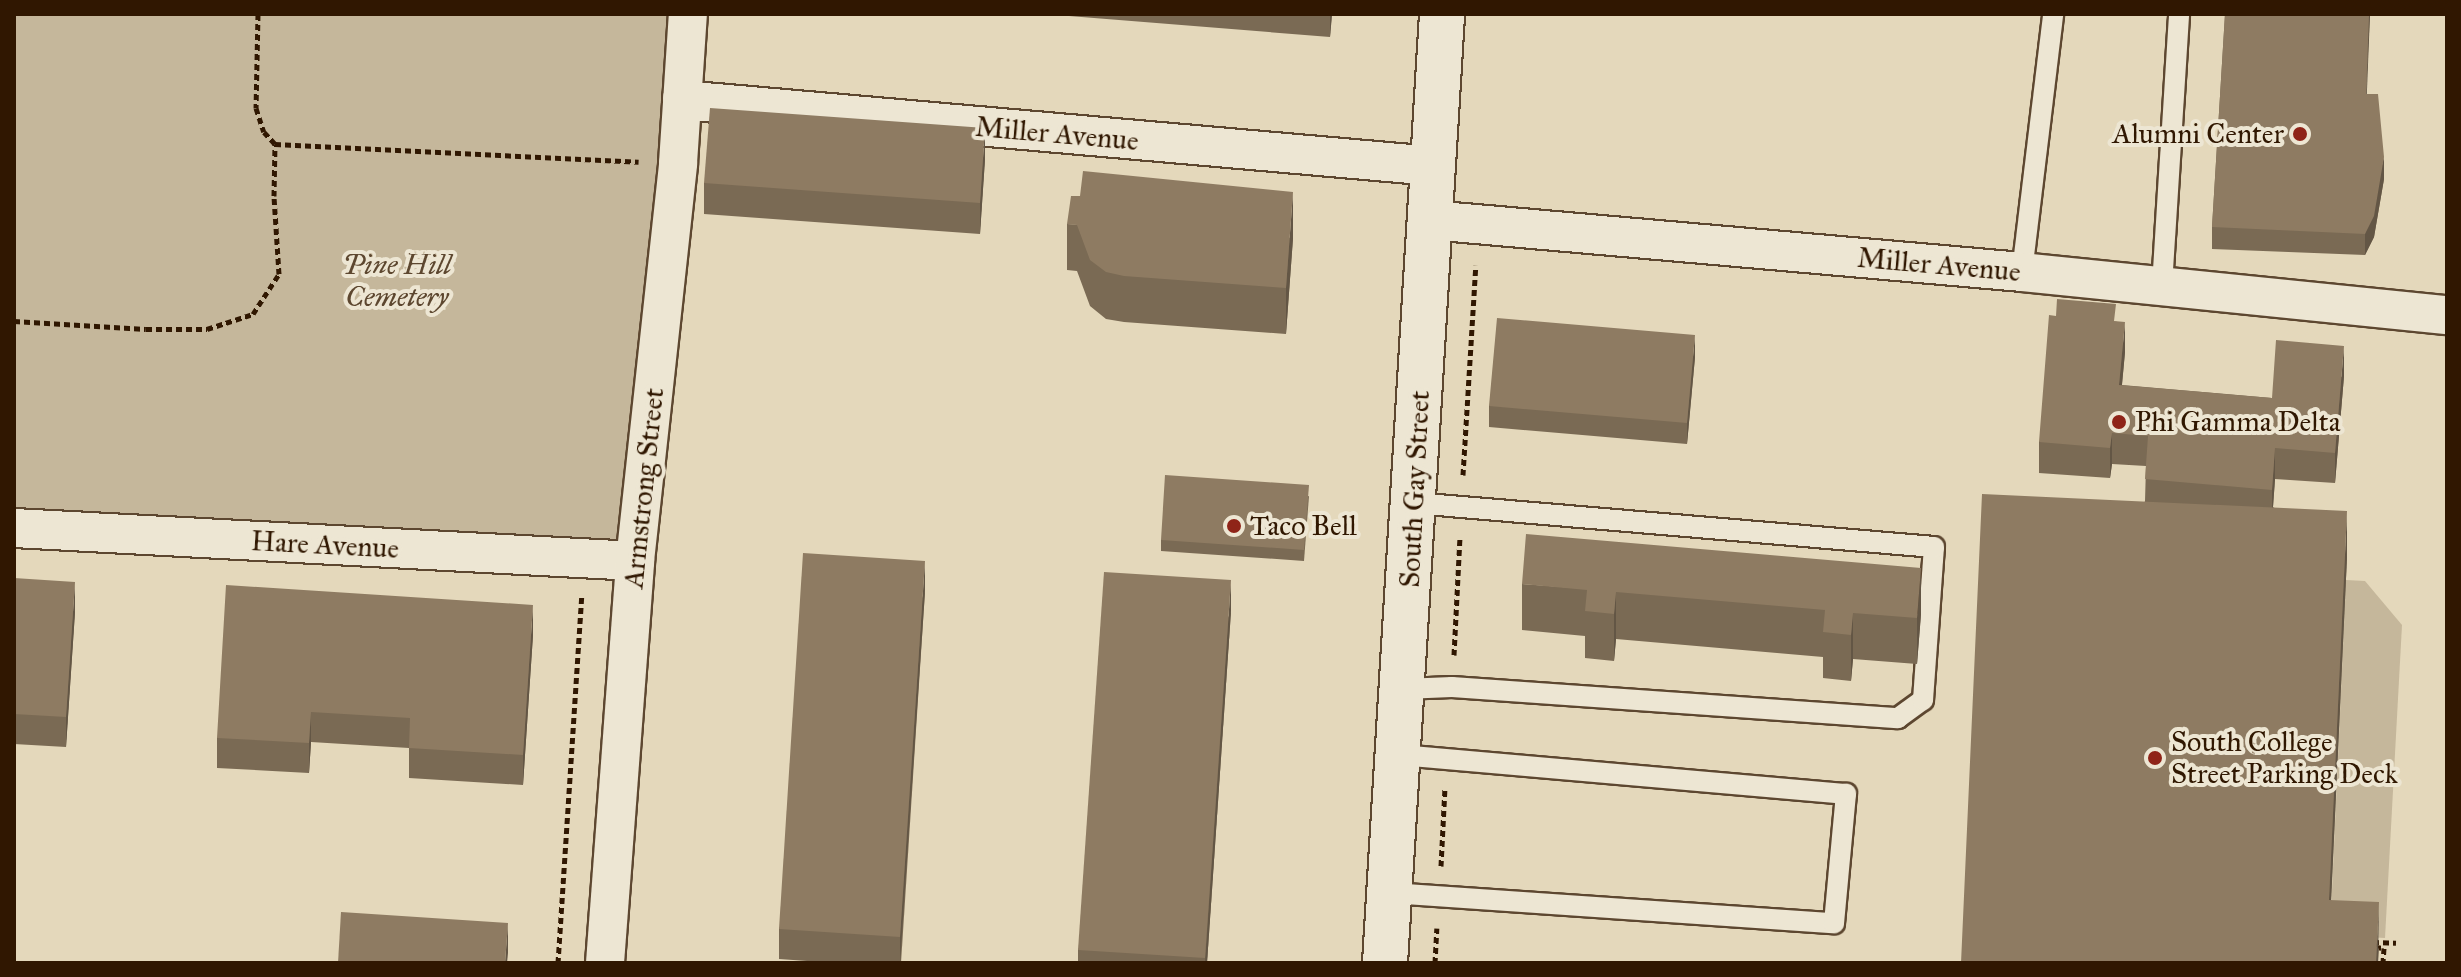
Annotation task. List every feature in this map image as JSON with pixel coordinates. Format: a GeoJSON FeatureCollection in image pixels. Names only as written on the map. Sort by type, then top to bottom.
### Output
{"type":"FeatureCollection","features":[{"type":"Feature","properties":{"kind":"street","name":"Armstrong Street"},"geometry":{"type":"LineString","coordinates":[[605,963],[635,561],[678,163],[688,14]]}},
{"type":"Feature","properties":{"kind":"street","name":"South Gay Street"},"geometry":{"type":"LineString","coordinates":[[1385,963],[1442,14]]}},
{"type":"Feature","properties":{"kind":"street","name":"Miller Avenue"},"geometry":{"type":"LineString","coordinates":[[682,100],[1433,166]]}},
{"type":"Feature","properties":{"kind":"street","name":"Miller Avenue"},"geometry":{"type":"LineString","coordinates":[[1430,220],[2022,272],[2447,315]]}},
{"type":"Feature","properties":{"kind":"street","name":"Hare Avenue"},"geometry":{"type":"LineString","coordinates":[[14,528],[635,561]]}},
{"type":"Feature","properties":{"kind":"lane"},"geometry":{"type":"LineString","coordinates":[[2022,272],[2053,14]]}},
{"type":"Feature","properties":{"kind":"lane"},"geometry":{"type":"LineString","coordinates":[[2162,286],[2179,14]]}},
{"type":"Feature","properties":{"kind":"lane"},"geometry":{"type":"LineString","coordinates":[[1403,689],[1452,687],[1898,718],[1923,700],[1934,547],[1461,510],[1414,503]]}},
{"type":"Feature","properties":{"kind":"lane"},"geometry":{"type":"LineString","coordinates":[[1390,893],[1834,923],[1846,794],[1399,755]]}},
{"type":"Feature","properties":{"kind":"path"},"geometry":{"type":"LineString","coordinates":[[14,321],[146,329],[207,329],[253,314],[279,274],[274,196],[275,144],[264,132],[256,108],[258,14]]}},
{"type":"Feature","properties":{"kind":"path"},"geometry":{"type":"LineString","coordinates":[[275,144],[678,163]]}},
{"type":"Feature","properties":{"kind":"path"},"geometry":{"type":"LineString","coordinates":[[1452,687],[1476,259]]}},
{"type":"Feature","properties":{"kind":"path"},"geometry":{"type":"LineString","coordinates":[[558,963],[582,591]]}},
{"type":"Feature","properties":{"kind":"path"},"geometry":{"type":"LineString","coordinates":[[1435,963],[1447,759]]}},
{"type":"Feature","properties":{"kind":"path"},"geometry":{"type":"LineString","coordinates":[[2366,942],[2396,943]]}},
{"type":"Feature","properties":{"kind":"path"},"geometry":{"type":"LineString","coordinates":[[2360,946],[2384,948],[2383,963]]}},
{"type":"Feature","properties":{"kind":"green space","name":"Pine Hill Cemetery"},"geometry":{"type":"Polygon","coordinates":[[[14,14],[688,14],[635,561],[14,527],[14,14]]]}},
{"type":"Feature","properties":{"kind":"green space"},"geometry":{"type":"Polygon","coordinates":[[[2346,580],[2365,581],[2402,625],[2385,938],[2330,935],[2346,580]]]}},
{"type":"Feature","properties":{"kind":"building","name":"Alumni Center"},"geometry":{"type":"Polygon","coordinates":[[[2225,14],[2369,14],[2366,94],[2378,94],[2384,157],[2374,216],[2365,234],[2212,227],[2225,14]]]}},
{"type":"Feature","properties":{"kind":"building"},"geometry":{"type":"Polygon","coordinates":[[[710,108],[985,128],[980,203],[704,183],[710,108]]]}},
{"type":"Feature","properties":{"kind":"building"},"geometry":{"type":"Polygon","coordinates":[[[1083,171],[1293,192],[1286,288],[1106,272],[1090,260],[1077,225],[1067,224],[1071,196],[1080,196],[1083,171]]]}},
{"type":"Feature","properties":{"kind":"building","name":"Phi Gamma Delta"},"geometry":{"type":"Polygon","coordinates":[[[2057,299],[2116,304],[2114,321],[2125,322],[2119,385],[2272,398],[2276,340],[2344,346],[2335,453],[2275,448],[2272,490],[2145,479],[2148,436],[2112,433],[2110,448],[2039,442],[2049,315],[2056,316],[2057,299]]]}},
{"type":"Feature","properties":{"kind":"building"},"geometry":{"type":"Polygon","coordinates":[[[1497,318],[1695,335],[1687,423],[1489,406],[1497,318]]]}},
{"type":"Feature","properties":{"kind":"building"},"geometry":{"type":"Polygon","coordinates":[[[1165,475],[1309,485],[1304,550],[1161,540],[1165,475]]]}},
{"type":"Feature","properties":{"kind":"building","name":"South College Street Parking Deck"},"geometry":{"type":"Polygon","coordinates":[[[1982,494],[2347,511],[2329,900],[2379,902],[2376,963],[1961,963],[1982,494]]]}},
{"type":"Feature","properties":{"kind":"building"},"geometry":{"type":"Polygon","coordinates":[[[1526,534],[1921,568],[1917,618],[1853,613],[1851,635],[1823,632],[1825,610],[1616,592],[1614,614],[1585,611],[1587,590],[1522,584],[1526,534]]]}},
{"type":"Feature","properties":{"kind":"building"},"geometry":{"type":"Polygon","coordinates":[[[803,553],[925,561],[900,937],[779,929],[803,553]]]}},
{"type":"Feature","properties":{"kind":"building"},"geometry":{"type":"Polygon","coordinates":[[[1104,572],[1231,580],[1205,958],[1078,950],[1104,572]]]}},
{"type":"Feature","properties":{"kind":"building"},"geometry":{"type":"Polygon","coordinates":[[[14,578],[75,582],[66,717],[14,714],[14,578]]]}},
{"type":"Feature","properties":{"kind":"building"},"geometry":{"type":"Polygon","coordinates":[[[226,585],[533,605],[523,755],[409,748],[410,718],[311,712],[309,743],[217,738],[226,585]]]}},
{"type":"Feature","properties":{"kind":"building"},"geometry":{"type":"Polygon","coordinates":[[[341,912],[508,923],[505,963],[338,963],[341,912]]]}},
{"type":"Feature","properties":{"kind":"place","name":"Alumni Center"},"geometry":{"type":"Point","coordinates":[2300,134]}},
{"type":"Feature","properties":{"kind":"place","name":"Phi Gamma Delta"},"geometry":{"type":"Point","coordinates":[2119,422]}},
{"type":"Feature","properties":{"kind":"place","name":"Taco Bell"},"geometry":{"type":"Point","coordinates":[1234,526]}},
{"type":"Feature","properties":{"kind":"place","name":"South College Street Parking Deck"},"geometry":{"type":"Point","coordinates":[2155,758]}}]}
